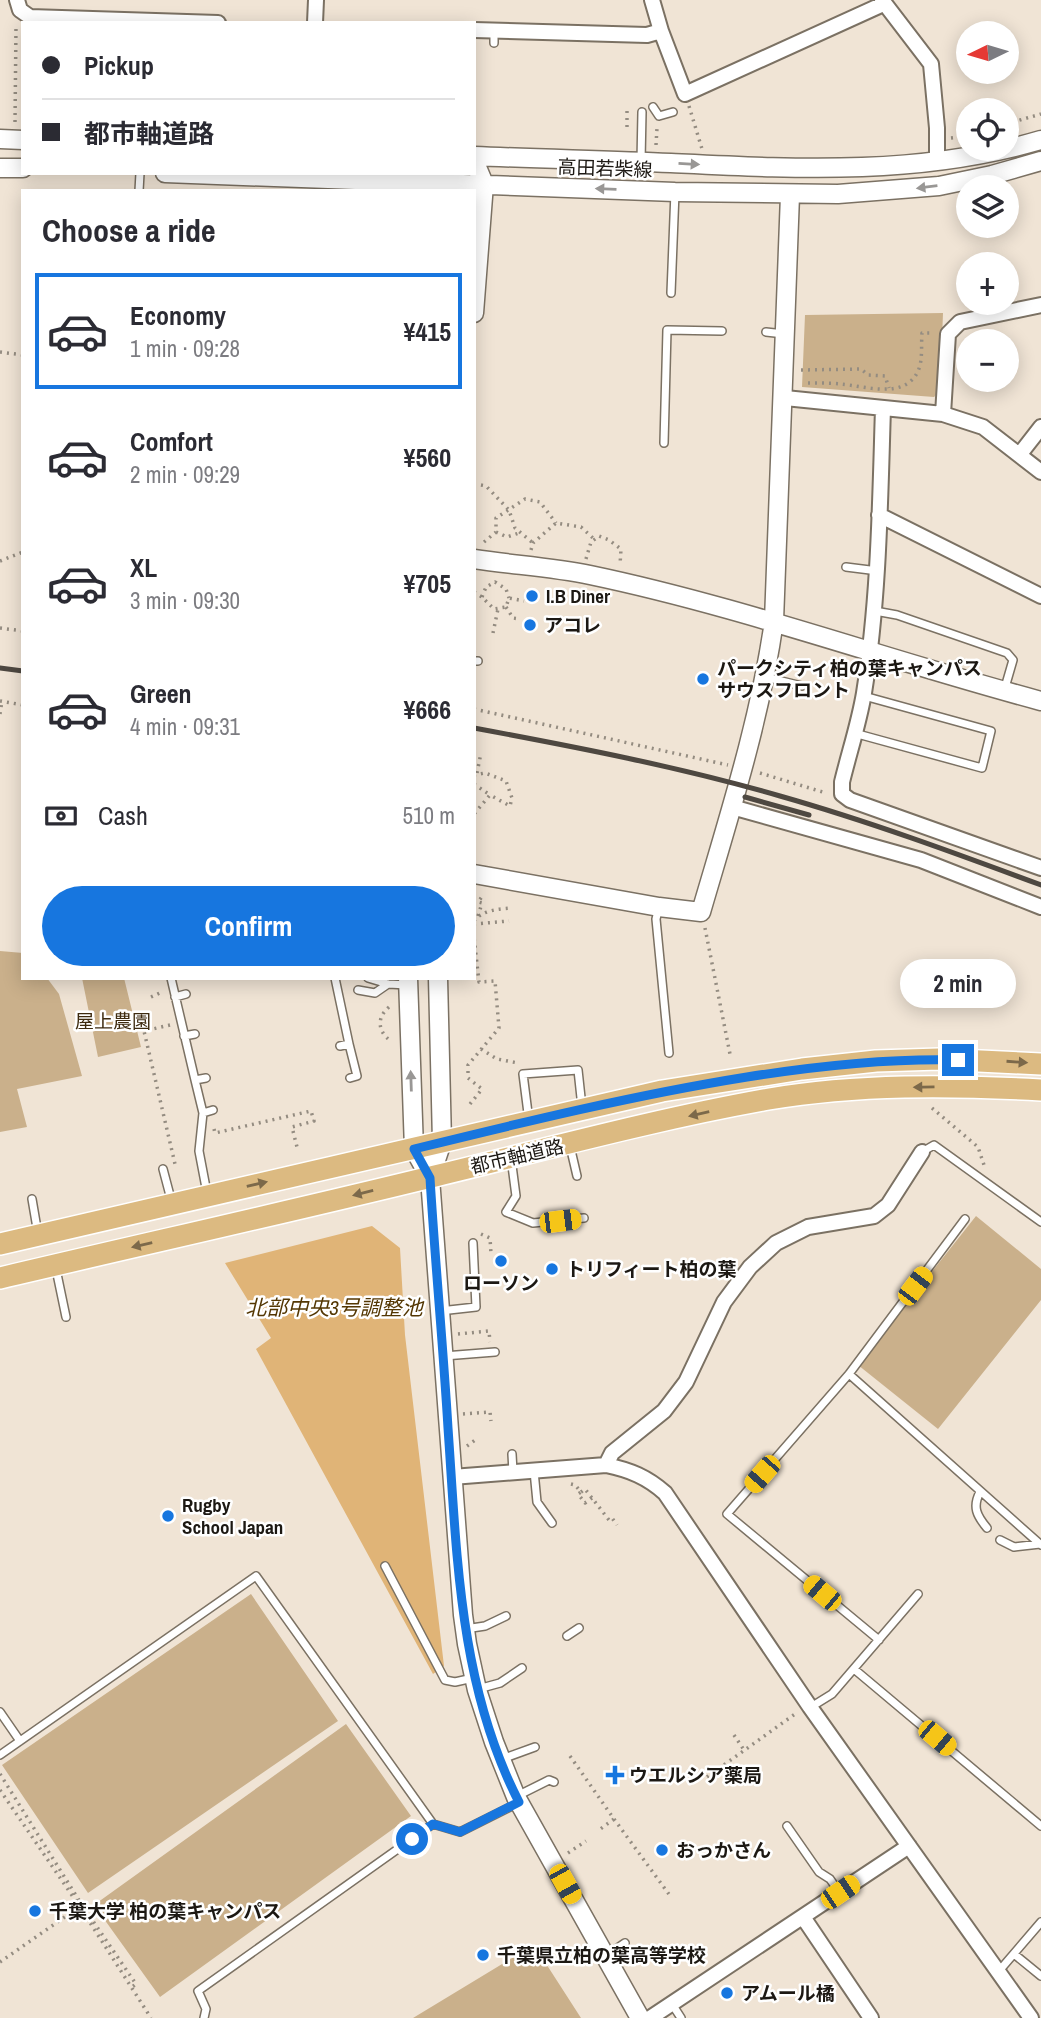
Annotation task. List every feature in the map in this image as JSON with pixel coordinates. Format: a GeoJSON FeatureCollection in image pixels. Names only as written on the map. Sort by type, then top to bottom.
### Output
{"type":"FeatureCollection","features":[{"type":"Feature","properties":{"kind":"main road","name":"都市軸道路"},"geometry":{"type":"LineString","coordinates":[[0,1244],[662,1091],[802,1069],[876,1061],[939,1059],[1041,1064]]}},
{"type":"Feature","properties":{"kind":"main road","name":"都市軸道路"},"geometry":{"type":"LineString","coordinates":[[0,1278],[511,1157],[770,1099],[837,1091],[921,1087],[1041,1090]]}},
{"type":"Feature","properties":{"kind":"street"},"geometry":{"type":"LineString","coordinates":[[315,21],[316,0]]}},
{"type":"Feature","properties":{"kind":"street"},"geometry":{"type":"LineString","coordinates":[[652,0],[685,94],[880,3],[931,64],[937,162]]}},
{"type":"Feature","properties":{"kind":"street"},"geometry":{"type":"LineString","coordinates":[[19,5],[30,17],[111,21]]}},
{"type":"Feature","properties":{"kind":"street"},"geometry":{"type":"LineString","coordinates":[[476,31],[494,37],[647,35],[661,31]]}},
{"type":"Feature","properties":{"kind":"street"},"geometry":{"type":"LineString","coordinates":[[0,139],[21,140]]}},
{"type":"Feature","properties":{"kind":"street","name":"高田若柴線"},"geometry":{"type":"LineString","coordinates":[[476,158],[642,154],[804,169],[885,168],[981,155],[1041,140]]}},
{"type":"Feature","properties":{"kind":"street"},"geometry":{"type":"LineString","coordinates":[[476,163],[484,184],[476,287]]}},
{"type":"Feature","properties":{"kind":"street","name":"高田若柴線"},"geometry":{"type":"LineString","coordinates":[[230,175],[790,195],[887,192],[939,186],[1041,163]]}},
{"type":"Feature","properties":{"kind":"street"},"geometry":{"type":"LineString","coordinates":[[0,167],[21,168]]}},
{"type":"Feature","properties":{"kind":"street"},"geometry":{"type":"LineString","coordinates":[[480,881],[701,912],[743,768],[765,677],[775,621],[785,398],[790,195]]}},
{"type":"Feature","properties":{"kind":"street"},"geometry":{"type":"LineString","coordinates":[[943,414],[948,334],[960,322],[1041,305]]}},
{"type":"Feature","properties":{"kind":"street"},"geometry":{"type":"LineString","coordinates":[[785,398],[943,414],[983,427],[1041,472]]}},
{"type":"Feature","properties":{"kind":"street"},"geometry":{"type":"LineString","coordinates":[[883,408],[879,571],[864,696],[842,782],[842,794],[850,800],[1041,868]]}},
{"type":"Feature","properties":{"kind":"street"},"geometry":{"type":"LineString","coordinates":[[1020,454],[1039,433]]}},
{"type":"Feature","properties":{"kind":"street"},"geometry":{"type":"LineString","coordinates":[[879,515],[1041,596]]}},
{"type":"Feature","properties":{"kind":"street"},"geometry":{"type":"LineString","coordinates":[[478,552],[588,574],[775,621],[1041,701]]}},
{"type":"Feature","properties":{"kind":"street"},"geometry":{"type":"LineString","coordinates":[[732,807],[921,860],[1041,907]]}},
{"type":"Feature","properties":{"kind":"street"},"geometry":{"type":"LineString","coordinates":[[438,980],[442,1142],[430,1178],[465,1629],[475,1684],[517,1799],[640,2018]]}},
{"type":"Feature","properties":{"kind":"street"},"geometry":{"type":"LineString","coordinates":[[409,982],[414,1149],[430,1178]]}},
{"type":"Feature","properties":{"kind":"street"},"geometry":{"type":"LineString","coordinates":[[606,1465],[612,1453],[664,1410],[686,1382],[724,1302],[750,1267],[776,1243],[808,1227],[874,1216],[888,1205],[922,1152]]}},
{"type":"Feature","properties":{"kind":"street"},"geometry":{"type":"LineString","coordinates":[[452,1477],[606,1465],[626,1469],[649,1479],[665,1493],[810,1707],[1031,2018]]}},
{"type":"Feature","properties":{"kind":"street"},"geometry":{"type":"LineString","coordinates":[[650,2018],[909,1846]]}},
{"type":"Feature","properties":{"kind":"street"},"geometry":{"type":"LineString","coordinates":[[803,1917],[872,2018]]}},
{"type":"Feature","properties":{"kind":"lane"},"geometry":{"type":"LineString","coordinates":[[653,107],[660,116],[673,112]]}},
{"type":"Feature","properties":{"kind":"lane"},"geometry":{"type":"LineString","coordinates":[[642,112],[642,154]]}},
{"type":"Feature","properties":{"kind":"lane"},"geometry":{"type":"LineString","coordinates":[[671,293],[675,192]]}},
{"type":"Feature","properties":{"kind":"lane"},"geometry":{"type":"LineString","coordinates":[[664,443],[667,330],[722,331]]}},
{"type":"Feature","properties":{"kind":"lane"},"geometry":{"type":"LineString","coordinates":[[766,332],[785,334]]}},
{"type":"Feature","properties":{"kind":"lane"},"geometry":{"type":"LineString","coordinates":[[846,567],[879,571]]}},
{"type":"Feature","properties":{"kind":"lane"},"geometry":{"type":"LineString","coordinates":[[874,611],[897,615],[1007,653],[1013,660],[1004,691]]}},
{"type":"Feature","properties":{"kind":"lane"},"geometry":{"type":"LineString","coordinates":[[765,677],[802,686]]}},
{"type":"Feature","properties":{"kind":"lane"},"geometry":{"type":"LineString","coordinates":[[855,733],[982,768],[992,731],[864,696]]}},
{"type":"Feature","properties":{"kind":"lane"},"geometry":{"type":"LineString","coordinates":[[659,907],[656,919],[669,1053]]}},
{"type":"Feature","properties":{"kind":"lane"},"geometry":{"type":"LineString","coordinates":[[171,980],[203,1113],[199,1151],[208,1196]]}},
{"type":"Feature","properties":{"kind":"lane"},"geometry":{"type":"LineString","coordinates":[[335,980],[357,1076],[350,1078]]}},
{"type":"Feature","properties":{"kind":"lane"},"geometry":{"type":"LineString","coordinates":[[375,980],[388,984],[409,982]]}},
{"type":"Feature","properties":{"kind":"lane"},"geometry":{"type":"LineString","coordinates":[[358,990],[375,992],[388,984]]}},
{"type":"Feature","properties":{"kind":"lane"},"geometry":{"type":"LineString","coordinates":[[175,997],[187,995]]}},
{"type":"Feature","properties":{"kind":"lane"},"geometry":{"type":"LineString","coordinates":[[329,1003],[340,1000]]}},
{"type":"Feature","properties":{"kind":"lane"},"geometry":{"type":"LineString","coordinates":[[184,1036],[195,1034]]}},
{"type":"Feature","properties":{"kind":"lane"},"geometry":{"type":"LineString","coordinates":[[340,1046],[349,1044]]}},
{"type":"Feature","properties":{"kind":"lane"},"geometry":{"type":"LineString","coordinates":[[529,1122],[523,1074],[578,1070],[582,1109]]}},
{"type":"Feature","properties":{"kind":"lane"},"geometry":{"type":"LineString","coordinates":[[195,1080],[206,1078]]}},
{"type":"Feature","properties":{"kind":"lane"},"geometry":{"type":"LineString","coordinates":[[203,1113],[213,1110]]}},
{"type":"Feature","properties":{"kind":"lane"},"geometry":{"type":"LineString","coordinates":[[570,1144],[577,1176]]}},
{"type":"Feature","properties":{"kind":"lane"},"geometry":{"type":"LineString","coordinates":[[922,1152],[934,1145],[1041,1222]]}},
{"type":"Feature","properties":{"kind":"lane"},"geometry":{"type":"LineString","coordinates":[[511,1157],[516,1196],[506,1212],[533,1223],[584,1218]]}},
{"type":"Feature","properties":{"kind":"lane"},"geometry":{"type":"LineString","coordinates":[[163,1169],[172,1203]]}},
{"type":"Feature","properties":{"kind":"lane"},"geometry":{"type":"LineString","coordinates":[[32,1199],[38,1235]]}},
{"type":"Feature","properties":{"kind":"lane"},"geometry":{"type":"LineString","coordinates":[[878,1640],[727,1514],[849,1374],[965,1219]]}},
{"type":"Feature","properties":{"kind":"lane"},"geometry":{"type":"LineString","coordinates":[[440,1311],[476,1307],[473,1243]]}},
{"type":"Feature","properties":{"kind":"lane"},"geometry":{"type":"LineString","coordinates":[[55,1265],[66,1317]]}},
{"type":"Feature","properties":{"kind":"lane"},"geometry":{"type":"LineString","coordinates":[[443,1356],[495,1352]]}},
{"type":"Feature","properties":{"kind":"lane"},"geometry":{"type":"LineString","coordinates":[[849,1374],[1041,1544]]}},
{"type":"Feature","properties":{"kind":"lane"},"geometry":{"type":"LineString","coordinates":[[512,1454],[513,1473]]}},
{"type":"Feature","properties":{"kind":"lane"},"geometry":{"type":"LineString","coordinates":[[534,1471],[537,1502],[552,1523]]}},
{"type":"Feature","properties":{"kind":"lane"},"geometry":{"type":"LineString","coordinates":[[980,1492],[976,1500],[977,1517],[987,1528]]}},
{"type":"Feature","properties":{"kind":"lane"},"geometry":{"type":"LineString","coordinates":[[1000,1540],[1014,1547],[1041,1544]]}},
{"type":"Feature","properties":{"kind":"lane"},"geometry":{"type":"LineString","coordinates":[[385,1566],[445,1680],[475,1684],[500,1683],[522,1668]]}},
{"type":"Feature","properties":{"kind":"lane"},"geometry":{"type":"LineString","coordinates":[[0,1755],[256,1576],[433,1824],[460,1832],[549,1780],[554,1782]]}},
{"type":"Feature","properties":{"kind":"lane"},"geometry":{"type":"LineString","coordinates":[[810,1707],[832,1694],[918,1594]]}},
{"type":"Feature","properties":{"kind":"lane"},"geometry":{"type":"LineString","coordinates":[[465,1629],[485,1626],[506,1616]]}},
{"type":"Feature","properties":{"kind":"lane"},"geometry":{"type":"LineString","coordinates":[[567,1636],[579,1628]]}},
{"type":"Feature","properties":{"kind":"lane"},"geometry":{"type":"LineString","coordinates":[[854,1669],[1041,1826]]}},
{"type":"Feature","properties":{"kind":"lane"},"geometry":{"type":"LineString","coordinates":[[0,1712],[20,1741]]}},
{"type":"Feature","properties":{"kind":"lane"},"geometry":{"type":"LineString","coordinates":[[501,1759],[535,1748]]}},
{"type":"Feature","properties":{"kind":"lane"},"geometry":{"type":"LineString","coordinates":[[204,2018],[206,2009],[198,1991],[433,1824]]}},
{"type":"Feature","properties":{"kind":"lane"},"geometry":{"type":"LineString","coordinates":[[787,1826],[819,1872],[830,1879],[840,1892]]}},
{"type":"Feature","properties":{"kind":"lane"},"geometry":{"type":"LineString","coordinates":[[999,1971],[1041,1922]]}},
{"type":"Feature","properties":{"kind":"lane"},"geometry":{"type":"LineString","coordinates":[[606,1956],[625,1943]]}},
{"type":"Feature","properties":{"kind":"lane"},"geometry":{"type":"LineString","coordinates":[[1014,1954],[1041,1976]]}},
{"type":"Feature","properties":{"kind":"lane"},"geometry":{"type":"LineString","coordinates":[[672,2004],[681,2018]]}},
{"type":"Feature","properties":{"kind":"path"},"geometry":{"type":"LineString","coordinates":[[15,122],[16,21],[19,5]]}},
{"type":"Feature","properties":{"kind":"path"},"geometry":{"type":"LineString","coordinates":[[685,94],[702,149],[691,148]]}},
{"type":"Feature","properties":{"kind":"path"},"geometry":{"type":"LineString","coordinates":[[627,111],[627,129]]}},
{"type":"Feature","properties":{"kind":"path"},"geometry":{"type":"LineString","coordinates":[[1019,120],[1041,114]]}},
{"type":"Feature","properties":{"kind":"path"},"geometry":{"type":"LineString","coordinates":[[642,154],[656,147],[660,116]]}},
{"type":"Feature","properties":{"kind":"path"},"geometry":{"type":"LineString","coordinates":[[936,140],[956,138]]}},
{"type":"Feature","properties":{"kind":"path"},"geometry":{"type":"LineString","coordinates":[[801,383],[889,389],[904,384],[913,379],[919,370],[922,333],[948,334]]}},
{"type":"Feature","properties":{"kind":"path"},"geometry":{"type":"LineString","coordinates":[[0,352],[21,355]]}},
{"type":"Feature","properties":{"kind":"path"},"geometry":{"type":"LineString","coordinates":[[801,376],[801,369],[861,369],[869,374],[885,376],[889,389]]}},
{"type":"Feature","properties":{"kind":"path"},"geometry":{"type":"LineString","coordinates":[[481,485],[486,486],[509,510],[510,519],[519,533],[533,543]]}},
{"type":"Feature","properties":{"kind":"path"},"geometry":{"type":"LineString","coordinates":[[478,552],[496,532],[496,518],[524,499],[540,502],[556,523],[582,527],[594,539]]}},
{"type":"Feature","properties":{"kind":"path"},"geometry":{"type":"LineString","coordinates":[[530,552],[533,543],[556,523]]}},
{"type":"Feature","properties":{"kind":"path"},"geometry":{"type":"LineString","coordinates":[[496,532],[507,537],[519,533]]}},
{"type":"Feature","properties":{"kind":"path"},"geometry":{"type":"LineString","coordinates":[[586,561],[591,542],[599,536],[621,549],[619,567]]}},
{"type":"Feature","properties":{"kind":"path"},"geometry":{"type":"LineString","coordinates":[[0,561],[21,553]]}},
{"type":"Feature","properties":{"kind":"path"},"geometry":{"type":"LineString","coordinates":[[482,597],[486,587],[495,582],[506,589],[509,598],[506,607]]}},
{"type":"Feature","properties":{"kind":"path"},"geometry":{"type":"LineString","coordinates":[[476,593],[488,605],[498,609],[506,607]]}},
{"type":"Feature","properties":{"kind":"path"},"geometry":{"type":"LineString","coordinates":[[509,598],[524,601]]}},
{"type":"Feature","properties":{"kind":"path"},"geometry":{"type":"LineString","coordinates":[[506,607],[513,618],[520,620]]}},
{"type":"Feature","properties":{"kind":"path"},"geometry":{"type":"LineString","coordinates":[[493,633],[498,609]]}},
{"type":"Feature","properties":{"kind":"path"},"geometry":{"type":"LineString","coordinates":[[0,628],[21,631]]}},
{"type":"Feature","properties":{"kind":"path"},"geometry":{"type":"LineString","coordinates":[[0,714],[1,701],[21,705]]}},
{"type":"Feature","properties":{"kind":"path"},"geometry":{"type":"LineString","coordinates":[[476,709],[743,768],[829,794],[842,794]]}},
{"type":"Feature","properties":{"kind":"path"},"geometry":{"type":"LineString","coordinates":[[476,785],[510,806],[512,798],[506,781],[485,773],[476,774],[481,753]]}},
{"type":"Feature","properties":{"kind":"path"},"geometry":{"type":"LineString","coordinates":[[476,812],[490,795]]}},
{"type":"Feature","properties":{"kind":"path"},"geometry":{"type":"LineString","coordinates":[[476,920],[482,903],[478,902],[480,881]]}},
{"type":"Feature","properties":{"kind":"path"},"geometry":{"type":"LineString","coordinates":[[478,916],[512,908]]}},
{"type":"Feature","properties":{"kind":"path"},"geometry":{"type":"LineString","coordinates":[[476,923],[509,920]]}},
{"type":"Feature","properties":{"kind":"path"},"geometry":{"type":"LineString","coordinates":[[705,926],[730,1054]]}},
{"type":"Feature","properties":{"kind":"path"},"geometry":{"type":"LineString","coordinates":[[470,1104],[482,1088],[468,1078],[468,1065],[499,1028],[495,981],[479,982],[476,955]]}},
{"type":"Feature","properties":{"kind":"path"},"geometry":{"type":"LineString","coordinates":[[151,997],[164,991]]}},
{"type":"Feature","properties":{"kind":"path"},"geometry":{"type":"LineString","coordinates":[[389,1007],[381,1015],[380,1024],[383,1035],[391,1041]]}},
{"type":"Feature","properties":{"kind":"path"},"geometry":{"type":"LineString","coordinates":[[175,1167],[144,1031],[181,1023]]}},
{"type":"Feature","properties":{"kind":"path"},"geometry":{"type":"LineString","coordinates":[[481,1049],[498,1059],[514,1064],[522,1063],[523,1074]]}},
{"type":"Feature","properties":{"kind":"path"},"geometry":{"type":"LineString","coordinates":[[456,1069],[468,1068]]}},
{"type":"Feature","properties":{"kind":"path"},"geometry":{"type":"LineString","coordinates":[[932,1108],[978,1147],[991,1187]]}},
{"type":"Feature","properties":{"kind":"path"},"geometry":{"type":"LineString","coordinates":[[212,1121],[215,1133],[311,1111],[314,1121],[292,1127],[298,1151]]}},
{"type":"Feature","properties":{"kind":"path"},"geometry":{"type":"LineString","coordinates":[[480,1234],[490,1238],[491,1254]]}},
{"type":"Feature","properties":{"kind":"path"},"geometry":{"type":"LineString","coordinates":[[456,1334],[489,1331],[490,1343]]}},
{"type":"Feature","properties":{"kind":"path"},"geometry":{"type":"LineString","coordinates":[[461,1415],[490,1412],[491,1421]]}},
{"type":"Feature","properties":{"kind":"path"},"geometry":{"type":"LineString","coordinates":[[467,1446],[478,1438]]}},
{"type":"Feature","properties":{"kind":"path"},"geometry":{"type":"LineString","coordinates":[[567,1484],[575,1485],[581,1492]]}},
{"type":"Feature","properties":{"kind":"path"},"geometry":{"type":"LineString","coordinates":[[592,1498],[585,1503],[578,1494],[585,1489],[617,1525]]}},
{"type":"Feature","properties":{"kind":"path"},"geometry":{"type":"LineString","coordinates":[[706,1777],[799,1711],[810,1707]]}},
{"type":"Feature","properties":{"kind":"path"},"geometry":{"type":"LineString","coordinates":[[734,1735],[744,1750]]}},
{"type":"Feature","properties":{"kind":"path"},"geometry":{"type":"LineString","coordinates":[[570,1756],[671,1896]]}},
{"type":"Feature","properties":{"kind":"path"},"geometry":{"type":"LineString","coordinates":[[0,1774],[151,2018]]}},
{"type":"Feature","properties":{"kind":"path"},"geometry":{"type":"LineString","coordinates":[[0,1790],[81,1906]]}},
{"type":"Feature","properties":{"kind":"path"},"geometry":{"type":"LineString","coordinates":[[600,1830],[614,1819]]}},
{"type":"Feature","properties":{"kind":"path"},"geometry":{"type":"LineString","coordinates":[[566,1855],[586,1841]]}},
{"type":"Feature","properties":{"kind":"path"},"geometry":{"type":"LineString","coordinates":[[0,1962],[81,1906]]}},
{"type":"Feature","properties":{"kind":"green space"},"geometry":{"type":"Polygon","coordinates":[[[943,313],[940,391],[934,397],[802,387],[805,315],[943,313]]]}},
{"type":"Feature","properties":{"kind":"green space"},"geometry":{"type":"Polygon","coordinates":[[[0,951],[21,953],[21,980],[48,980],[59,994],[82,1076],[17,1089],[27,1127],[0,1132],[0,951]]]}},
{"type":"Feature","properties":{"kind":"green space","name":"屋上農園"},"geometry":{"type":"Polygon","coordinates":[[[82,980],[124,980],[141,1047],[98,1057],[82,980]]]}},
{"type":"Feature","properties":{"kind":"green space"},"geometry":{"type":"Polygon","coordinates":[[[976,1216],[1041,1269],[1041,1300],[938,1429],[858,1365],[976,1216]]]}},
{"type":"Feature","properties":{"kind":"green space"},"geometry":{"type":"Polygon","coordinates":[[[251,1594],[338,1721],[88,1893],[2,1765],[251,1594]]]}},
{"type":"Feature","properties":{"kind":"green space"},"geometry":{"type":"Polygon","coordinates":[[[346,1724],[411,1816],[160,1997],[94,1905],[346,1724]]]}},
{"type":"Feature","properties":{"kind":"green space"},"geometry":{"type":"Polygon","coordinates":[[[522,1952],[543,1959],[581,2018],[413,2018],[522,1952]]]}},
{"type":"Feature","properties":{"kind":"water","name":"北部中央3号調整池"},"geometry":{"type":"Polygon","coordinates":[[[372,1226],[400,1248],[405,1335],[444,1666],[433,1674],[256,1349],[271,1338],[225,1263],[372,1226]]]}},
{"type":"Feature","properties":{"kind":"railway"},"geometry":{"type":"LineString","coordinates":[[0,668],[21,671]]}},
{"type":"Feature","properties":{"kind":"railway"},"geometry":{"type":"LineString","coordinates":[[476,728],[628,758],[742,786],[879,827],[1041,885]]}},
{"type":"Feature","properties":{"kind":"railway"},"geometry":{"type":"LineString","coordinates":[[745,797],[809,815]]}},
{"type":"Feature","properties":{"kind":"place","name":"I.B Diner"},"geometry":{"type":"Point","coordinates":[532,596]}},
{"type":"Feature","properties":{"kind":"place","name":"アコレ"},"geometry":{"type":"Point","coordinates":[530,625]}},
{"type":"Feature","properties":{"kind":"place","name":"パークシティ柏の葉キャンパス サウスフロント"},"geometry":{"type":"Point","coordinates":[703,679]}},
{"type":"Feature","properties":{"kind":"place","name":"ローソン"},"geometry":{"type":"Point","coordinates":[501,1261]}},
{"type":"Feature","properties":{"kind":"place","name":"トリフィート柏の葉"},"geometry":{"type":"Point","coordinates":[552,1269]}},
{"type":"Feature","properties":{"kind":"place","name":"Rugby School Japan"},"geometry":{"type":"Point","coordinates":[168,1516]}},
{"type":"Feature","properties":{"kind":"place","name":"ウエルシア薬局"},"geometry":{"type":"Point","coordinates":[615,1775]}},
{"type":"Feature","properties":{"kind":"place","name":"おっかさん"},"geometry":{"type":"Point","coordinates":[662,1850]}},
{"type":"Feature","properties":{"kind":"place","name":"千葉大学 柏の葉キャンパス"},"geometry":{"type":"Point","coordinates":[35,1911]}},
{"type":"Feature","properties":{"kind":"place","name":"千葉県立柏の葉高等学校"},"geometry":{"type":"Point","coordinates":[483,1955]}},
{"type":"Feature","properties":{"kind":"place","name":"アムール橘"},"geometry":{"type":"Point","coordinates":[727,1993]}},
{"type":"Feature","properties":{"kind":"route"},"geometry":{"type":"LineString","coordinates":[[412,1839],[433,1824],[460,1832],[519,1802],[484,1714],[467,1644],[430,1178],[414,1149],[662,1091],[802,1069],[876,1061],[958,1060]]}}]}
